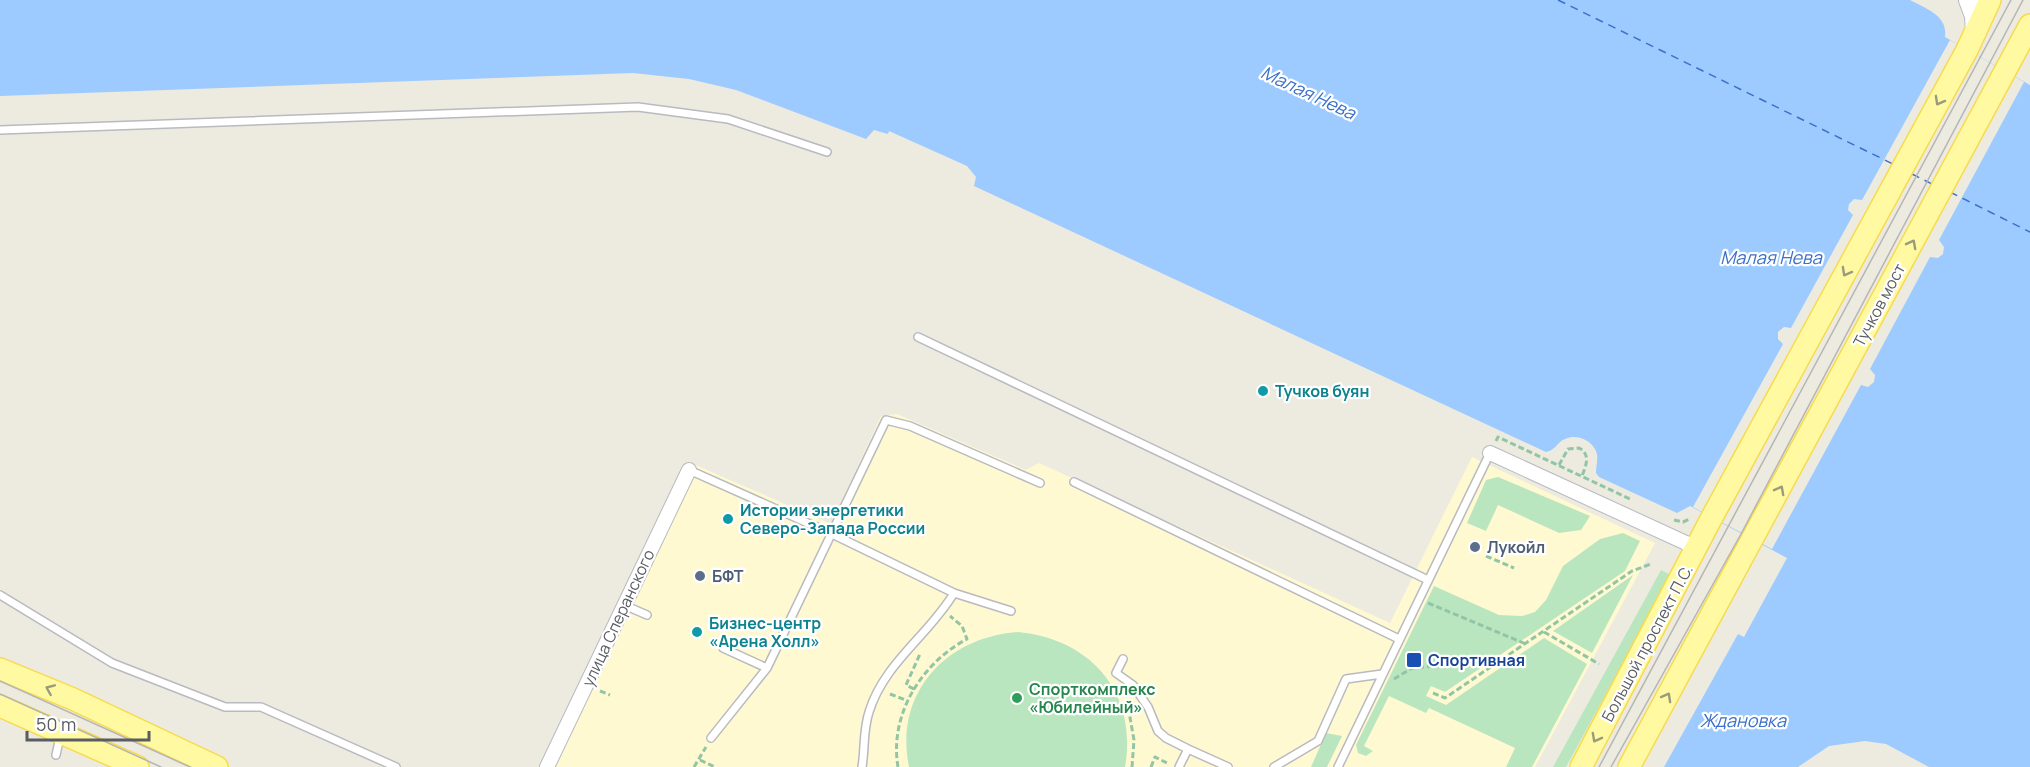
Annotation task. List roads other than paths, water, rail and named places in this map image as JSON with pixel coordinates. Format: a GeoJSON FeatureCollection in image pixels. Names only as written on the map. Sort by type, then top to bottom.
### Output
{"type":"FeatureCollection","features":[{"type":"Feature","properties":{"kind":"main road"},"geometry":{"type":"LineString","coordinates":[[1969,0],[1975,16],[1971,41]]}},
{"type":"Feature","properties":{"kind":"main road"},"geometry":{"type":"LineString","coordinates":[[1971,41],[1990,0]]}},
{"type":"Feature","properties":{"kind":"main road","name":"Тучков мост"},"geometry":{"type":"LineString","coordinates":[[1629,767],[2017,57],[2030,25]]}},
{"type":"Feature","properties":{"kind":"main road","name":"Большой проспект П.С."},"geometry":{"type":"LineString","coordinates":[[1581,767],[1698,548],[1703,515],[1971,41]]}},
{"type":"Feature","properties":{"kind":"main road"},"geometry":{"type":"LineString","coordinates":[[0,669],[74,699],[217,767]]}},
{"type":"Feature","properties":{"kind":"main road"},"geometry":{"type":"LineString","coordinates":[[0,706],[61,732],[128,765]]}},
{"type":"Feature","properties":{"kind":"street"},"geometry":{"type":"LineString","coordinates":[[1490,453],[1698,548]]}},
{"type":"Feature","properties":{"kind":"street","name":"улица Сперанского"},"geometry":{"type":"LineString","coordinates":[[547,767],[689,470]]}},
{"type":"Feature","properties":{"kind":"lane"},"geometry":{"type":"LineString","coordinates":[[0,130],[638,107],[728,119],[827,152]]}},
{"type":"Feature","properties":{"kind":"lane"},"geometry":{"type":"LineString","coordinates":[[918,337],[1428,580]]}},
{"type":"Feature","properties":{"kind":"lane"},"geometry":{"type":"LineString","coordinates":[[711,738],[767,668],[886,420],[910,426],[1040,483]]}},
{"type":"Feature","properties":{"kind":"lane"},"geometry":{"type":"LineString","coordinates":[[1338,767],[1490,453]]}},
{"type":"Feature","properties":{"kind":"lane"},"geometry":{"type":"LineString","coordinates":[[689,470],[830,533],[954,593],[1011,611]]}},
{"type":"Feature","properties":{"kind":"lane"},"geometry":{"type":"LineString","coordinates":[[1074,482],[1399,639]]}},
{"type":"Feature","properties":{"kind":"lane"},"geometry":{"type":"LineString","coordinates":[[862,767],[865,727],[879,689],[902,655],[943,611],[954,593]]}},
{"type":"Feature","properties":{"kind":"lane"},"geometry":{"type":"LineString","coordinates":[[0,595],[112,663],[225,707],[261,707],[396,767]]}},
{"type":"Feature","properties":{"kind":"lane"},"geometry":{"type":"LineString","coordinates":[[624,605],[647,615]]}},
{"type":"Feature","properties":{"kind":"lane"},"geometry":{"type":"LineString","coordinates":[[723,648],[767,668]]}},
{"type":"Feature","properties":{"kind":"lane"},"geometry":{"type":"LineString","coordinates":[[1123,659],[1116,673],[1133,685],[1148,707],[1158,731],[1166,738],[1228,767]]}},
{"type":"Feature","properties":{"kind":"lane"},"geometry":{"type":"LineString","coordinates":[[1274,767],[1318,741],[1346,679],[1382,674]]}},
{"type":"Feature","properties":{"kind":"lane"},"geometry":{"type":"LineString","coordinates":[[56,754],[61,732]]}},
{"type":"Feature","properties":{"kind":"lane"},"geometry":{"type":"LineString","coordinates":[[1178,767],[1188,749]]}},
{"type":"Feature","properties":{"kind":"water","name":"Малая Нева"},"geometry":{"type":"Polygon","coordinates":[[[0,0],[1910,0],[1939,18],[1945,29],[1945,37],[2030,85],[2030,767],[1929,767],[1886,744],[1865,741],[1829,746],[1798,767],[1664,767],[1738,634],[1744,637],[1787,558],[1690,506],[1677,513],[1599,477],[1596,473],[1595,449],[1584,439],[1570,437],[1546,452],[974,186],[976,177],[967,166],[889,131],[888,134],[874,130],[866,139],[736,90],[689,79],[633,73],[0,96],[0,0]]]}},
{"type":"Feature","properties":{"kind":"tram line"},"geometry":{"type":"LineString","coordinates":[[1599,767],[2011,0]]}},
{"type":"Feature","properties":{"kind":"tram line"},"geometry":{"type":"LineString","coordinates":[[1611,767],[1741,534],[2023,0]]}},
{"type":"Feature","properties":{"kind":"tram line"},"geometry":{"type":"LineString","coordinates":[[0,681],[190,767]]}},
{"type":"Feature","properties":{"kind":"tram line"},"geometry":{"type":"LineString","coordinates":[[0,694],[161,767]]}},
{"type":"Feature","properties":{"kind":"place","name":"Тучков буян"},"geometry":{"type":"Point","coordinates":[1263,391]}},
{"type":"Feature","properties":{"kind":"place","name":"Истории энергетики Северо-Запада России"},"geometry":{"type":"Point","coordinates":[728,519]}},
{"type":"Feature","properties":{"kind":"place","name":"Лукойл"},"geometry":{"type":"Point","coordinates":[1475,547]}},
{"type":"Feature","properties":{"kind":"place","name":"БФТ"},"geometry":{"type":"Point","coordinates":[700,576]}},
{"type":"Feature","properties":{"kind":"place","name":"Бизнес-центр «Арена Холл»"},"geometry":{"type":"Point","coordinates":[697,632]}},
{"type":"Feature","properties":{"kind":"place","name":"Спортивная"},"geometry":{"type":"Point","coordinates":[1414,660]}},
{"type":"Feature","properties":{"kind":"place","name":"Спорткомплекс «Юбилейный»"},"geometry":{"type":"Point","coordinates":[1017,698]}},
{"type":"Feature","properties":{"kind":"water label","name":"Ждановка"},"geometry":{"type":"Point","coordinates":[1743,721]}}]}
